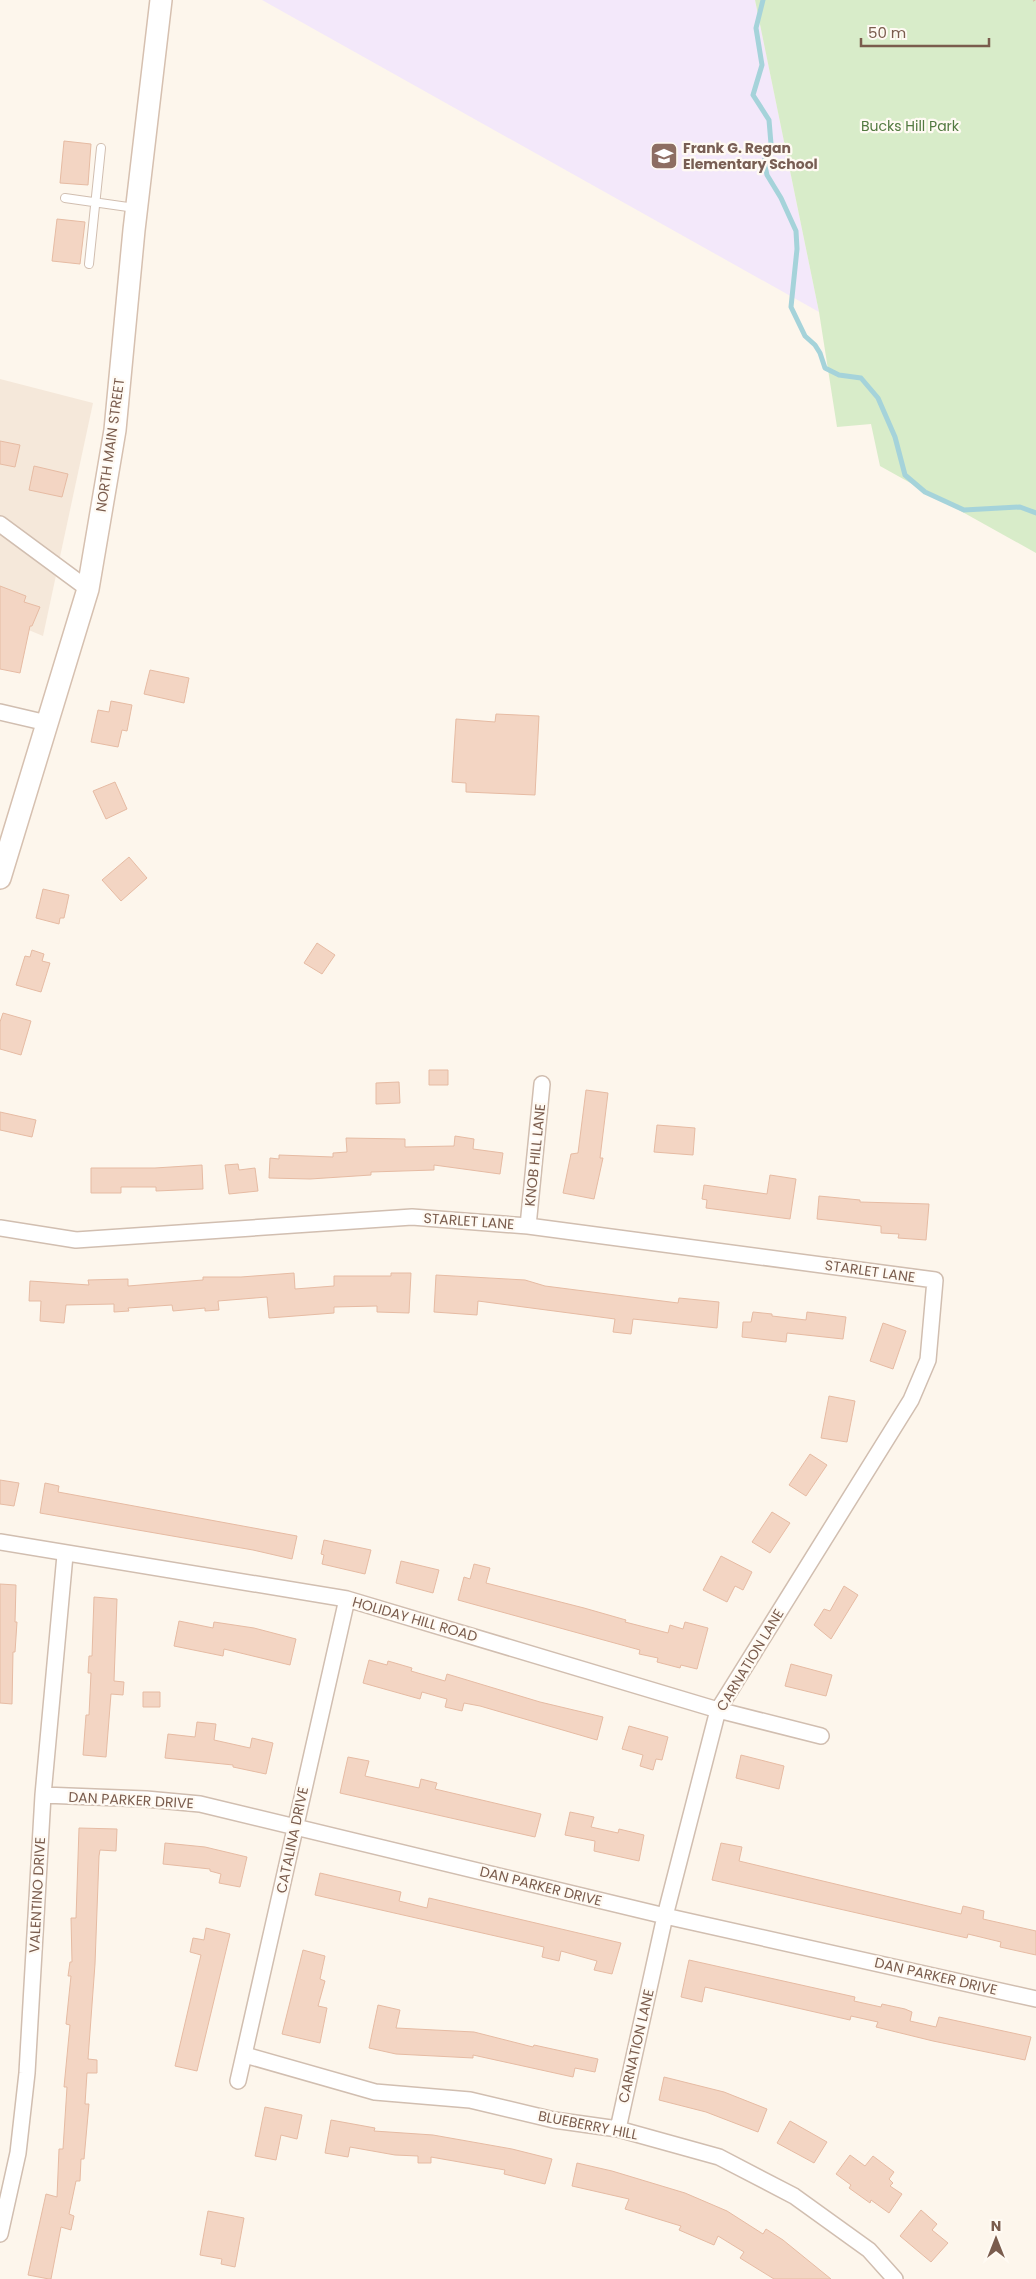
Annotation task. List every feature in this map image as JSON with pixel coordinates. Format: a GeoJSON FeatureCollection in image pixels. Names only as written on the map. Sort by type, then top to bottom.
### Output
{"type":"FeatureCollection","features":[{"type":"Feature","properties":{"kind":"main road","name":"NORTH MAIN STREET"},"geometry":{"type":"LineString","coordinates":[[0,878],[88,589],[115,430],[136,208],[161,0]]}},
{"type":"Feature","properties":{"kind":"street"},"geometry":{"type":"LineString","coordinates":[[0,524],[88,589]]}},
{"type":"Feature","properties":{"kind":"street"},"geometry":{"type":"LineString","coordinates":[[0,712],[47,723]]}},
{"type":"Feature","properties":{"kind":"street","name":"KNOB HILL LANE"},"geometry":{"type":"LineString","coordinates":[[528,1226],[542,1084]]}},
{"type":"Feature","properties":{"kind":"street","name":"STARLET LANE"},"geometry":{"type":"LineString","coordinates":[[0,1228],[76,1240],[412,1217],[528,1226],[935,1280]]}},
{"type":"Feature","properties":{"kind":"street","name":"CARNATION LANE"},"geometry":{"type":"LineString","coordinates":[[618,2129],[665,1916],[718,1710],[911,1400],[928,1360],[935,1280]]}},
{"type":"Feature","properties":{"kind":"street","name":"HOLIDAY HILL ROAD"},"geometry":{"type":"LineString","coordinates":[[0,1542],[347,1599],[718,1710],[821,1736]]}},
{"type":"Feature","properties":{"kind":"street","name":"VALENTINO DRIVE"},"geometry":{"type":"LineString","coordinates":[[0,2234],[18,2154],[27,2073],[43,1795],[65,1554]]}},
{"type":"Feature","properties":{"kind":"street","name":"CATALINA DRIVE"},"geometry":{"type":"LineString","coordinates":[[238,2081],[347,1599]]}},
{"type":"Feature","properties":{"kind":"street","name":"DAN PARKER DRIVE"},"geometry":{"type":"LineString","coordinates":[[43,1795],[146,1798],[200,1804],[665,1916],[1036,1999]]}},
{"type":"Feature","properties":{"kind":"street","name":"BLUEBERRY HILL"},"geometry":{"type":"LineString","coordinates":[[245,2055],[375,2092],[470,2100],[554,2120],[618,2129],[718,2157],[794,2196],[869,2250],[895,2279]]}},
{"type":"Feature","properties":{"kind":"lane"},"geometry":{"type":"LineString","coordinates":[[89,264],[102,148]]}},
{"type":"Feature","properties":{"kind":"lane"},"geometry":{"type":"LineString","coordinates":[[65,198],[136,208]]}},
{"type":"Feature","properties":{"kind":"path"},"geometry":{"type":"LineString","coordinates":[[1034,0],[1036,4]]}},
{"type":"Feature","properties":{"kind":"shaded area","name":"Frank G. Regan Elementary School"},"geometry":{"type":"Polygon","coordinates":[[[262,0],[755,0],[819,312],[262,0]]]}},
{"type":"Feature","properties":{"kind":"shaded area"},"geometry":{"type":"Polygon","coordinates":[[[0,379],[93,403],[43,636],[0,618],[0,379]]]}},
{"type":"Feature","properties":{"kind":"green space","name":"Bucks Hill Park"},"geometry":{"type":"Polygon","coordinates":[[[755,0],[1036,0],[1036,553],[880,466],[871,424],[837,427],[819,312],[755,0]]]}},
{"type":"Feature","properties":{"kind":"building"},"geometry":{"type":"Polygon","coordinates":[[[64,141],[91,144],[88,185],[60,183],[64,141]]]}},
{"type":"Feature","properties":{"kind":"building"},"geometry":{"type":"Polygon","coordinates":[[[57,219],[85,222],[80,264],[52,261],[57,219]]]}},
{"type":"Feature","properties":{"kind":"building"},"geometry":{"type":"Polygon","coordinates":[[[0,441],[20,445],[15,467],[0,464],[0,441]]]}},
{"type":"Feature","properties":{"kind":"building"},"geometry":{"type":"Polygon","coordinates":[[[34,466],[68,474],[62,497],[29,490],[34,466]]]}},
{"type":"Feature","properties":{"kind":"building"},"geometry":{"type":"Polygon","coordinates":[[[0,586],[26,596],[24,602],[40,607],[32,626],[30,626],[20,673],[0,669],[0,586]]]}},
{"type":"Feature","properties":{"kind":"building"},"geometry":{"type":"Polygon","coordinates":[[[150,670],[189,678],[184,703],[144,694],[150,670]]]}},
{"type":"Feature","properties":{"kind":"building"},"geometry":{"type":"Polygon","coordinates":[[[111,701],[132,705],[127,731],[122,730],[118,747],[91,742],[98,710],[109,712],[111,701]]]}},
{"type":"Feature","properties":{"kind":"building"},"geometry":{"type":"Polygon","coordinates":[[[496,714],[539,716],[535,795],[466,792],[466,783],[452,782],[456,719],[495,722],[496,714]]]}},
{"type":"Feature","properties":{"kind":"building"},"geometry":{"type":"Polygon","coordinates":[[[115,782],[127,809],[106,819],[93,791],[115,782]]]}},
{"type":"Feature","properties":{"kind":"building"},"geometry":{"type":"Polygon","coordinates":[[[129,857],[147,878],[121,901],[102,880],[129,857]]]}},
{"type":"Feature","properties":{"kind":"building"},"geometry":{"type":"Polygon","coordinates":[[[43,889],[69,895],[64,918],[60,918],[59,924],[36,918],[43,889]]]}},
{"type":"Feature","properties":{"kind":"building"},"geometry":{"type":"Polygon","coordinates":[[[317,943],[335,955],[322,974],[304,963],[317,943]]]}},
{"type":"Feature","properties":{"kind":"building"},"geometry":{"type":"Polygon","coordinates":[[[32,950],[44,954],[42,961],[50,963],[41,992],[16,985],[25,956],[30,957],[32,950]]]}},
{"type":"Feature","properties":{"kind":"building"},"geometry":{"type":"Polygon","coordinates":[[[3,1013],[31,1021],[21,1055],[0,1049],[0,1022],[3,1013]]]}},
{"type":"Feature","properties":{"kind":"building"},"geometry":{"type":"Polygon","coordinates":[[[429,1070],[448,1070],[448,1085],[429,1085],[429,1070]]]}},
{"type":"Feature","properties":{"kind":"building"},"geometry":{"type":"Polygon","coordinates":[[[399,1082],[400,1103],[376,1104],[376,1083],[399,1082]]]}},
{"type":"Feature","properties":{"kind":"building"},"geometry":{"type":"Polygon","coordinates":[[[586,1090],[608,1093],[600,1158],[603,1158],[594,1199],[563,1193],[571,1154],[578,1153],[586,1090]]]}},
{"type":"Feature","properties":{"kind":"building"},"geometry":{"type":"Polygon","coordinates":[[[0,1112],[36,1120],[32,1137],[0,1130],[0,1112]]]}},
{"type":"Feature","properties":{"kind":"building"},"geometry":{"type":"Polygon","coordinates":[[[657,1125],[695,1128],[693,1155],[654,1152],[657,1125]]]}},
{"type":"Feature","properties":{"kind":"building"},"geometry":{"type":"Polygon","coordinates":[[[455,1136],[474,1139],[473,1149],[503,1153],[500,1174],[434,1165],[434,1170],[371,1172],[371,1175],[310,1179],[269,1178],[270,1158],[279,1159],[279,1155],[333,1157],[333,1153],[347,1152],[346,1138],[405,1139],[405,1147],[454,1146],[455,1136]]]}},
{"type":"Feature","properties":{"kind":"building"},"geometry":{"type":"Polygon","coordinates":[[[238,1164],[239,1170],[255,1168],[258,1191],[229,1194],[225,1165],[238,1164]]]}},
{"type":"Feature","properties":{"kind":"building"},"geometry":{"type":"Polygon","coordinates":[[[202,1165],[203,1189],[156,1191],[156,1187],[121,1187],[121,1193],[91,1193],[91,1168],[155,1168],[202,1165]]]}},
{"type":"Feature","properties":{"kind":"building"},"geometry":{"type":"Polygon","coordinates":[[[770,1175],[796,1179],[790,1219],[706,1208],[707,1200],[702,1199],[704,1185],[767,1194],[770,1175]]]}},
{"type":"Feature","properties":{"kind":"building"},"geometry":{"type":"Polygon","coordinates":[[[819,1196],[860,1200],[860,1202],[929,1204],[926,1240],[898,1238],[899,1234],[881,1233],[881,1226],[817,1219],[819,1196]]]}},
{"type":"Feature","properties":{"kind":"building"},"geometry":{"type":"Polygon","coordinates":[[[294,1273],[295,1289],[334,1286],[334,1276],[391,1276],[391,1273],[411,1273],[409,1313],[377,1312],[377,1306],[334,1307],[334,1313],[269,1318],[267,1297],[218,1301],[219,1310],[205,1311],[205,1308],[173,1311],[172,1305],[128,1308],[129,1311],[114,1312],[114,1304],[66,1305],[64,1323],[40,1321],[41,1301],[29,1301],[30,1281],[89,1285],[88,1280],[128,1279],[128,1286],[203,1280],[203,1277],[241,1277],[294,1273]]]}},
{"type":"Feature","properties":{"kind":"building"},"geometry":{"type":"Polygon","coordinates":[[[436,1275],[525,1280],[545,1286],[678,1303],[679,1298],[719,1302],[717,1328],[633,1319],[631,1334],[613,1332],[615,1319],[478,1301],[477,1315],[434,1312],[436,1275]]]}},
{"type":"Feature","properties":{"kind":"building"},"geometry":{"type":"Polygon","coordinates":[[[753,1312],[806,1320],[807,1312],[846,1317],[843,1339],[787,1333],[786,1342],[742,1337],[743,1322],[751,1322],[753,1312]]]}},
{"type":"Feature","properties":{"kind":"building"},"geometry":{"type":"Polygon","coordinates":[[[883,1323],[906,1331],[893,1369],[870,1361],[883,1323]]]}},
{"type":"Feature","properties":{"kind":"building"},"geometry":{"type":"Polygon","coordinates":[[[829,1396],[855,1401],[847,1442],[821,1438],[829,1396]]]}},
{"type":"Feature","properties":{"kind":"building"},"geometry":{"type":"Polygon","coordinates":[[[810,1454],[827,1465],[806,1496],[789,1485],[810,1454]]]}},
{"type":"Feature","properties":{"kind":"building"},"geometry":{"type":"Polygon","coordinates":[[[0,1480],[19,1483],[14,1506],[0,1504],[0,1480]]]}},
{"type":"Feature","properties":{"kind":"building"},"geometry":{"type":"Polygon","coordinates":[[[45,1483],[59,1486],[58,1492],[297,1536],[292,1559],[253,1550],[40,1513],[45,1483]]]}},
{"type":"Feature","properties":{"kind":"building"},"geometry":{"type":"Polygon","coordinates":[[[772,1512],[790,1523],[770,1553],[752,1542],[772,1512]]]}},
{"type":"Feature","properties":{"kind":"building"},"geometry":{"type":"Polygon","coordinates":[[[324,1540],[371,1550],[365,1574],[322,1564],[324,1555],[321,1554],[324,1540]]]}},
{"type":"Feature","properties":{"kind":"building"},"geometry":{"type":"Polygon","coordinates":[[[721,1556],[752,1572],[743,1590],[735,1586],[727,1602],[703,1590],[721,1556]]]}},
{"type":"Feature","properties":{"kind":"building"},"geometry":{"type":"Polygon","coordinates":[[[401,1561],[439,1570],[433,1593],[396,1583],[401,1561]]]}},
{"type":"Feature","properties":{"kind":"building"},"geometry":{"type":"Polygon","coordinates":[[[474,1564],[490,1568],[486,1583],[584,1608],[626,1620],[625,1622],[668,1633],[670,1625],[683,1629],[685,1622],[708,1628],[697,1669],[681,1665],[680,1668],[657,1662],[658,1658],[639,1654],[640,1650],[458,1600],[464,1577],[470,1579],[474,1564]]]}},
{"type":"Feature","properties":{"kind":"building"},"geometry":{"type":"Polygon","coordinates":[[[0,1584],[16,1585],[15,1622],[17,1622],[15,1652],[13,1652],[12,1704],[0,1703],[0,1584]]]}},
{"type":"Feature","properties":{"kind":"building"},"geometry":{"type":"Polygon","coordinates":[[[844,1586],[858,1595],[831,1639],[814,1625],[824,1609],[830,1611],[844,1586]]]}},
{"type":"Feature","properties":{"kind":"building"},"geometry":{"type":"Polygon","coordinates":[[[94,1597],[117,1599],[114,1681],[124,1682],[123,1695],[111,1694],[106,1757],[83,1755],[86,1715],[89,1715],[91,1673],[88,1673],[89,1656],[92,1656],[94,1597]]]}},
{"type":"Feature","properties":{"kind":"building"},"geometry":{"type":"Polygon","coordinates":[[[179,1621],[213,1628],[214,1622],[254,1628],[296,1639],[290,1665],[224,1649],[223,1656],[174,1646],[179,1621]]]}},
{"type":"Feature","properties":{"kind":"building"},"geometry":{"type":"Polygon","coordinates":[[[369,1660],[387,1665],[388,1661],[412,1668],[411,1671],[445,1681],[447,1674],[540,1702],[603,1717],[597,1740],[480,1706],[464,1703],[462,1711],[445,1707],[447,1699],[422,1692],[420,1699],[363,1683],[369,1660]]]}},
{"type":"Feature","properties":{"kind":"building"},"geometry":{"type":"Polygon","coordinates":[[[791,1664],[832,1675],[826,1696],[785,1686],[791,1664]]]}},
{"type":"Feature","properties":{"kind":"building"},"geometry":{"type":"Polygon","coordinates":[[[143,1692],[160,1692],[160,1707],[143,1707],[143,1692]]]}},
{"type":"Feature","properties":{"kind":"building"},"geometry":{"type":"Polygon","coordinates":[[[197,1722],[216,1724],[214,1740],[250,1748],[252,1738],[273,1743],[266,1774],[233,1767],[233,1765],[165,1758],[168,1734],[195,1737],[197,1722]]]}},
{"type":"Feature","properties":{"kind":"building"},"geometry":{"type":"Polygon","coordinates":[[[629,1726],[668,1737],[662,1760],[656,1759],[653,1770],[640,1766],[643,1755],[622,1749],[629,1726]]]}},
{"type":"Feature","properties":{"kind":"building"},"geometry":{"type":"Polygon","coordinates":[[[741,1755],[784,1766],[779,1789],[736,1778],[741,1755]]]}},
{"type":"Feature","properties":{"kind":"building"},"geometry":{"type":"Polygon","coordinates":[[[348,1757],[369,1761],[365,1776],[419,1788],[421,1779],[437,1783],[435,1789],[541,1814],[535,1837],[340,1793],[348,1757]]]}},
{"type":"Feature","properties":{"kind":"building"},"geometry":{"type":"Polygon","coordinates":[[[570,1812],[594,1817],[591,1827],[618,1833],[619,1829],[644,1835],[639,1861],[594,1851],[595,1841],[565,1835],[570,1812]]]}},
{"type":"Feature","properties":{"kind":"building"},"geometry":{"type":"Polygon","coordinates":[[[79,1828],[117,1829],[116,1851],[100,1850],[99,1856],[95,1964],[88,2059],[97,2060],[97,2073],[87,2073],[85,2104],[89,2104],[84,2159],[81,2159],[80,2181],[76,2181],[69,2214],[74,2216],[71,2230],[61,2227],[51,2279],[49,2279],[28,2275],[46,2194],[57,2197],[59,2149],[63,2149],[67,2087],[64,2087],[70,2025],[66,2024],[71,1976],[68,1976],[70,1962],[72,1962],[71,1918],[76,1918],[79,1828]]]}},
{"type":"Feature","properties":{"kind":"building"},"geometry":{"type":"Polygon","coordinates":[[[165,1843],[205,1847],[247,1857],[240,1887],[219,1883],[221,1874],[210,1871],[210,1869],[163,1864],[165,1843]]]}},
{"type":"Feature","properties":{"kind":"building"},"geometry":{"type":"Polygon","coordinates":[[[721,1843],[742,1847],[739,1861],[961,1914],[963,1906],[984,1911],[983,1919],[1036,1931],[1036,1955],[1000,1947],[1001,1942],[968,1934],[967,1938],[712,1880],[721,1843]]]}},
{"type":"Feature","properties":{"kind":"building"},"geometry":{"type":"Polygon","coordinates":[[[320,1873],[401,1892],[399,1901],[427,1908],[429,1898],[621,1943],[612,1974],[594,1970],[597,1961],[561,1951],[559,1961],[542,1957],[544,1947],[315,1895],[320,1873]]]}},
{"type":"Feature","properties":{"kind":"building"},"geometry":{"type":"Polygon","coordinates":[[[206,1928],[230,1934],[197,2071],[175,2066],[201,1955],[190,1952],[193,1938],[204,1940],[206,1928]]]}},
{"type":"Feature","properties":{"kind":"building"},"geometry":{"type":"Polygon","coordinates":[[[303,1950],[325,1956],[320,1979],[325,1981],[318,2006],[327,2008],[320,2043],[282,2034],[303,1950]]]}},
{"type":"Feature","properties":{"kind":"building"},"geometry":{"type":"Polygon","coordinates":[[[689,1960],[855,1997],[854,2001],[881,2007],[882,2004],[905,2009],[912,2012],[910,2021],[936,2027],[939,2017],[1031,2037],[1025,2060],[876,2027],[878,2022],[851,2016],[850,2020],[705,1987],[702,2002],[681,1997],[689,1960]]]}},
{"type":"Feature","properties":{"kind":"building"},"geometry":{"type":"Polygon","coordinates":[[[378,2005],[400,2010],[396,2028],[474,2032],[533,2047],[534,2045],[598,2059],[595,2072],[575,2068],[573,2077],[473,2055],[473,2058],[396,2054],[369,2048],[378,2005]]]}},
{"type":"Feature","properties":{"kind":"building"},"geometry":{"type":"Polygon","coordinates":[[[664,2077],[724,2092],[767,2109],[758,2132],[706,2112],[659,2100],[664,2077]]]}},
{"type":"Feature","properties":{"kind":"building"},"geometry":{"type":"Polygon","coordinates":[[[265,2107],[302,2115],[297,2139],[281,2135],[276,2160],[255,2156],[265,2107]]]}},
{"type":"Feature","properties":{"kind":"building"},"geometry":{"type":"Polygon","coordinates":[[[331,2120],[375,2128],[374,2131],[433,2135],[512,2149],[552,2159],[545,2184],[504,2174],[505,2170],[431,2157],[431,2163],[418,2163],[418,2156],[395,2155],[350,2147],[348,2157],[325,2153],[331,2120]]]}},
{"type":"Feature","properties":{"kind":"building"},"geometry":{"type":"Polygon","coordinates":[[[790,2121],[827,2142],[814,2163],[777,2143],[790,2121]]]}},
{"type":"Feature","properties":{"kind":"building"},"geometry":{"type":"Polygon","coordinates":[[[850,2155],[865,2166],[873,2156],[894,2172],[889,2179],[893,2183],[890,2186],[902,2194],[889,2213],[871,2200],[870,2203],[849,2188],[851,2185],[836,2174],[850,2155]]]}},
{"type":"Feature","properties":{"kind":"building"},"geometry":{"type":"Polygon","coordinates":[[[577,2163],[612,2171],[685,2193],[727,2211],[763,2234],[766,2229],[783,2240],[831,2279],[774,2279],[740,2258],[744,2252],[718,2236],[714,2245],[679,2230],[681,2226],[625,2209],[629,2199],[572,2186],[577,2163]]]}},
{"type":"Feature","properties":{"kind":"building"},"geometry":{"type":"Polygon","coordinates":[[[921,2210],[937,2224],[932,2230],[948,2243],[931,2262],[900,2236],[921,2210]]]}},
{"type":"Feature","properties":{"kind":"building"},"geometry":{"type":"Polygon","coordinates":[[[208,2211],[244,2218],[235,2267],[221,2264],[222,2259],[200,2255],[208,2211]]]}},
{"type":"Feature","properties":{"kind":"waterway"},"geometry":{"type":"LineString","coordinates":[[763,0],[756,28],[762,65],[753,95],[769,120],[771,144],[764,161],[767,175],[781,198],[796,231],[797,249],[791,307],[805,336],[815,345],[825,368],[839,375],[861,378],[878,398],[895,437],[905,475],[925,492],[964,510],[1020,507],[1036,513]]}},
{"type":"Feature","properties":{"kind":"place","name":"Frank G. Regan Elementary School"},"geometry":{"type":"Point","coordinates":[664,156]}}]}
